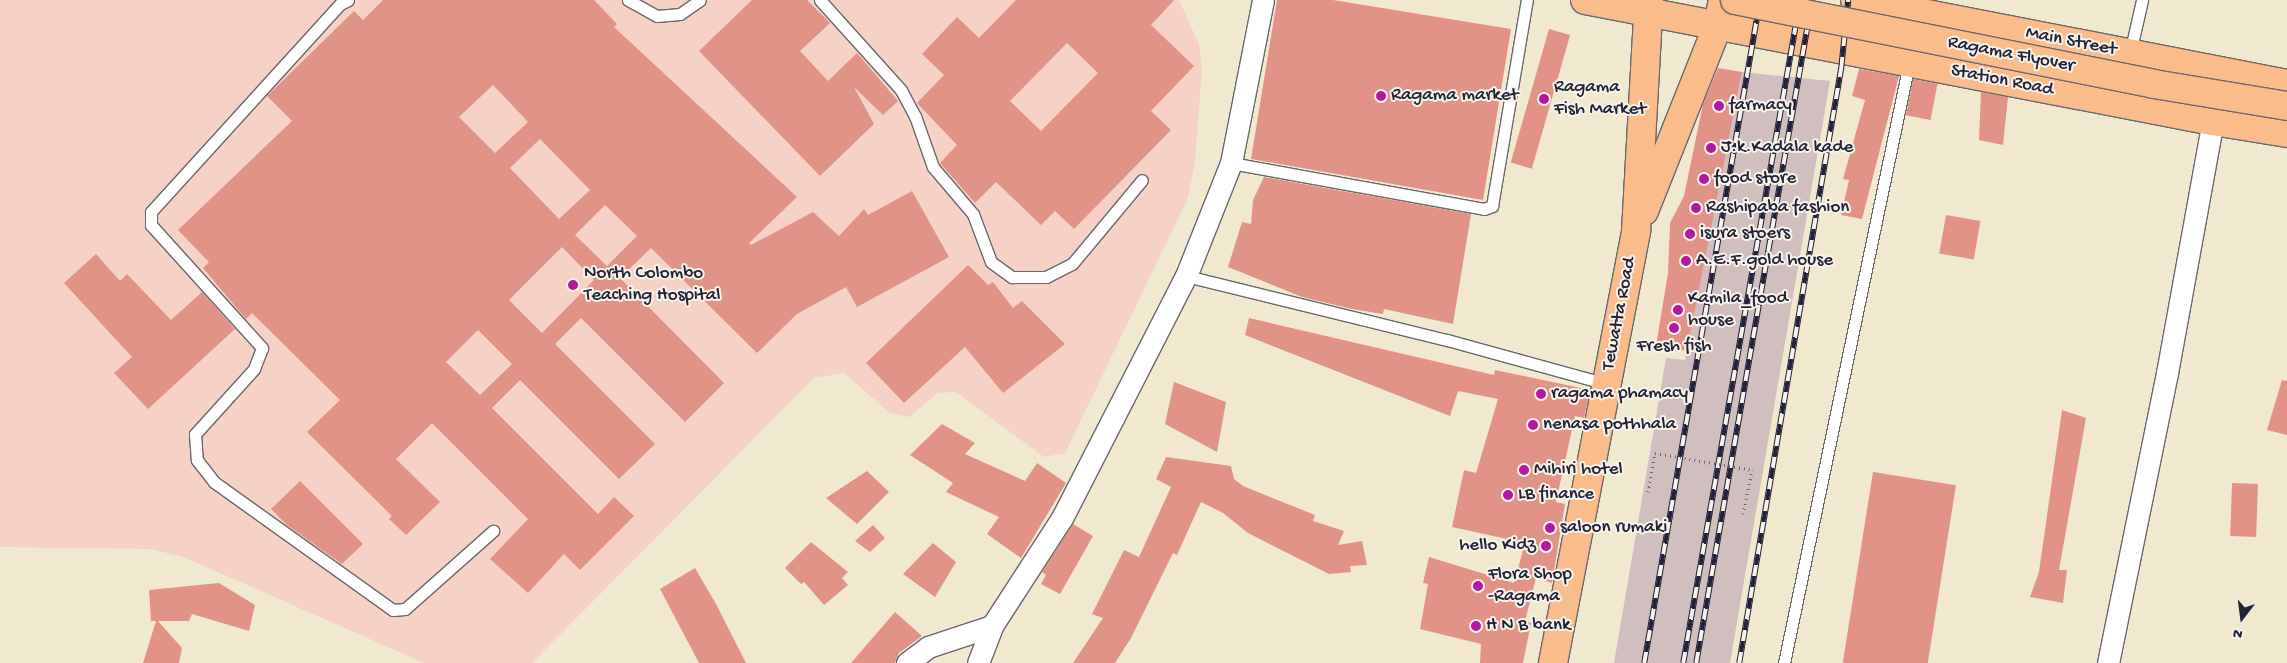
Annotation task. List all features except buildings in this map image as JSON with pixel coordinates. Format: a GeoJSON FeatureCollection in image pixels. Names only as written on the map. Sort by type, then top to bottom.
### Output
{"type":"FeatureCollection","features":[{"type":"Feature","properties":{"kind":"main road","name":"Station Road"},"geometry":{"type":"LineString","coordinates":[[1586,0],[1720,13],[1910,63],[2213,121],[2287,132]]}},
{"type":"Feature","properties":{"kind":"main road","name":"Ragama Flyover"},"geometry":{"type":"LineString","coordinates":[[1735,0],[2154,84],[2287,106]]}},
{"type":"Feature","properties":{"kind":"main road","name":"Main Street"},"geometry":{"type":"LineString","coordinates":[[1869,1],[2287,84]]}},
{"type":"Feature","properties":{"kind":"main road","name":"Tewatta Road"},"geometry":{"type":"LineString","coordinates":[[1553,663],[1636,231],[1648,6]]}},
{"type":"Feature","properties":{"kind":"main road","name":"Tewatta Road"},"geometry":{"type":"LineString","coordinates":[[1636,231],[1720,13]]}},
{"type":"Feature","properties":{"kind":"street"},"geometry":{"type":"LineString","coordinates":[[978,663],[992,626],[1062,518],[1186,276],[1231,163],[1263,0]]}},
{"type":"Feature","properties":{"kind":"street"},"geometry":{"type":"LineString","coordinates":[[2108,663],[2167,373],[2213,121]]}},
{"type":"Feature","properties":{"kind":"street"},"geometry":{"type":"LineString","coordinates":[[907,663],[928,647],[992,626]]}},
{"type":"Feature","properties":{"kind":"lane"},"geometry":{"type":"LineString","coordinates":[[348,0],[340,4],[151,212],[151,225],[262,348],[254,369],[194,434],[197,460],[214,482],[393,610],[405,609],[493,531]]}},
{"type":"Feature","properties":{"kind":"lane"},"geometry":{"type":"LineString","coordinates":[[628,0],[657,16],[680,14],[700,0]]}},
{"type":"Feature","properties":{"kind":"lane"},"geometry":{"type":"LineString","coordinates":[[820,0],[901,90],[915,116],[932,167],[973,214],[991,262],[1012,277],[1046,277],[1072,264],[1142,180]]}},
{"type":"Feature","properties":{"kind":"lane"},"geometry":{"type":"LineString","coordinates":[[1231,163],[1484,209],[1492,206],[1527,0]]}},
{"type":"Feature","properties":{"kind":"lane"},"geometry":{"type":"LineString","coordinates":[[2130,54],[2142,0]]}},
{"type":"Feature","properties":{"kind":"lane"},"geometry":{"type":"LineString","coordinates":[[1784,663],[1910,63]]}},
{"type":"Feature","properties":{"kind":"lane"},"geometry":{"type":"LineString","coordinates":[[1186,276],[1447,340],[1607,384]]}},
{"type":"Feature","properties":{"kind":"path"},"geometry":{"type":"LineString","coordinates":[[1648,492],[1655,453],[1752,470],[1743,514]]}},
{"type":"Feature","properties":{"kind":"shaded area","name":"North Colombo Teaching Hospital"},"geometry":{"type":"Polygon","coordinates":[[[0,0],[1179,0],[1199,44],[1202,69],[1195,162],[1188,198],[1065,453],[1044,457],[956,392],[938,393],[909,417],[890,413],[844,373],[814,378],[532,663],[424,663],[186,558],[151,549],[0,547],[0,0]]]}},
{"type":"Feature","properties":{"kind":"shaded area"},"geometry":{"type":"Polygon","coordinates":[[[1742,72],[1830,81],[1730,663],[1614,663],[1666,358],[1685,360],[1742,72]]]}},
{"type":"Feature","properties":{"kind":"railway"},"geometry":{"type":"LineString","coordinates":[[1644,663],[1760,0]]}},
{"type":"Feature","properties":{"kind":"railway"},"geometry":{"type":"LineString","coordinates":[[1683,663],[1800,0]]}},
{"type":"Feature","properties":{"kind":"railway"},"geometry":{"type":"LineString","coordinates":[[1696,663],[1812,0]]}},
{"type":"Feature","properties":{"kind":"railway"},"geometry":{"type":"LineString","coordinates":[[1739,663],[1841,68],[1848,0]]}},
{"type":"Feature","properties":{"kind":"place","name":"Ragama market"},"geometry":{"type":"Point","coordinates":[1381,96]}},
{"type":"Feature","properties":{"kind":"place","name":"Ragama Fish Market"},"geometry":{"type":"Point","coordinates":[1544,99]}},
{"type":"Feature","properties":{"kind":"place","name":"farmacy"},"geometry":{"type":"Point","coordinates":[1719,106]}},
{"type":"Feature","properties":{"kind":"place","name":"J.k.Kadala kade"},"geometry":{"type":"Point","coordinates":[1711,148]}},
{"type":"Feature","properties":{"kind":"place","name":"food store"},"geometry":{"type":"Point","coordinates":[1704,179]}},
{"type":"Feature","properties":{"kind":"place","name":"Rashipaba fashion"},"geometry":{"type":"Point","coordinates":[1696,208]}},
{"type":"Feature","properties":{"kind":"place","name":"isura stoers"},"geometry":{"type":"Point","coordinates":[1690,234]}},
{"type":"Feature","properties":{"kind":"place","name":"A.E.F.gold house"},"geometry":{"type":"Point","coordinates":[1686,261]}},
{"type":"Feature","properties":{"kind":"place","name":"North Colombo Teaching Hospital"},"geometry":{"type":"Point","coordinates":[573,285]}},
{"type":"Feature","properties":{"kind":"place","name":"Kamila_food house"},"geometry":{"type":"Point","coordinates":[1678,310]}},
{"type":"Feature","properties":{"kind":"place","name":"Fresh fish"},"geometry":{"type":"Point","coordinates":[1674,328]}},
{"type":"Feature","properties":{"kind":"place","name":"ragama phamacy"},"geometry":{"type":"Point","coordinates":[1541,394]}},
{"type":"Feature","properties":{"kind":"place","name":"nenasa pothhala"},"geometry":{"type":"Point","coordinates":[1533,425]}},
{"type":"Feature","properties":{"kind":"place","name":"Mihiri hotel"},"geometry":{"type":"Point","coordinates":[1524,470]}},
{"type":"Feature","properties":{"kind":"place","name":"LB finance"},"geometry":{"type":"Point","coordinates":[1508,495]}},
{"type":"Feature","properties":{"kind":"place","name":"saloon rumaki"},"geometry":{"type":"Point","coordinates":[1550,528]}},
{"type":"Feature","properties":{"kind":"place","name":"hello Kidz"},"geometry":{"type":"Point","coordinates":[1546,546]}},
{"type":"Feature","properties":{"kind":"place","name":"Flora Shop -Ragama"},"geometry":{"type":"Point","coordinates":[1478,586]}},
{"type":"Feature","properties":{"kind":"place","name":"H N B bank"},"geometry":{"type":"Point","coordinates":[1476,626]}}]}
